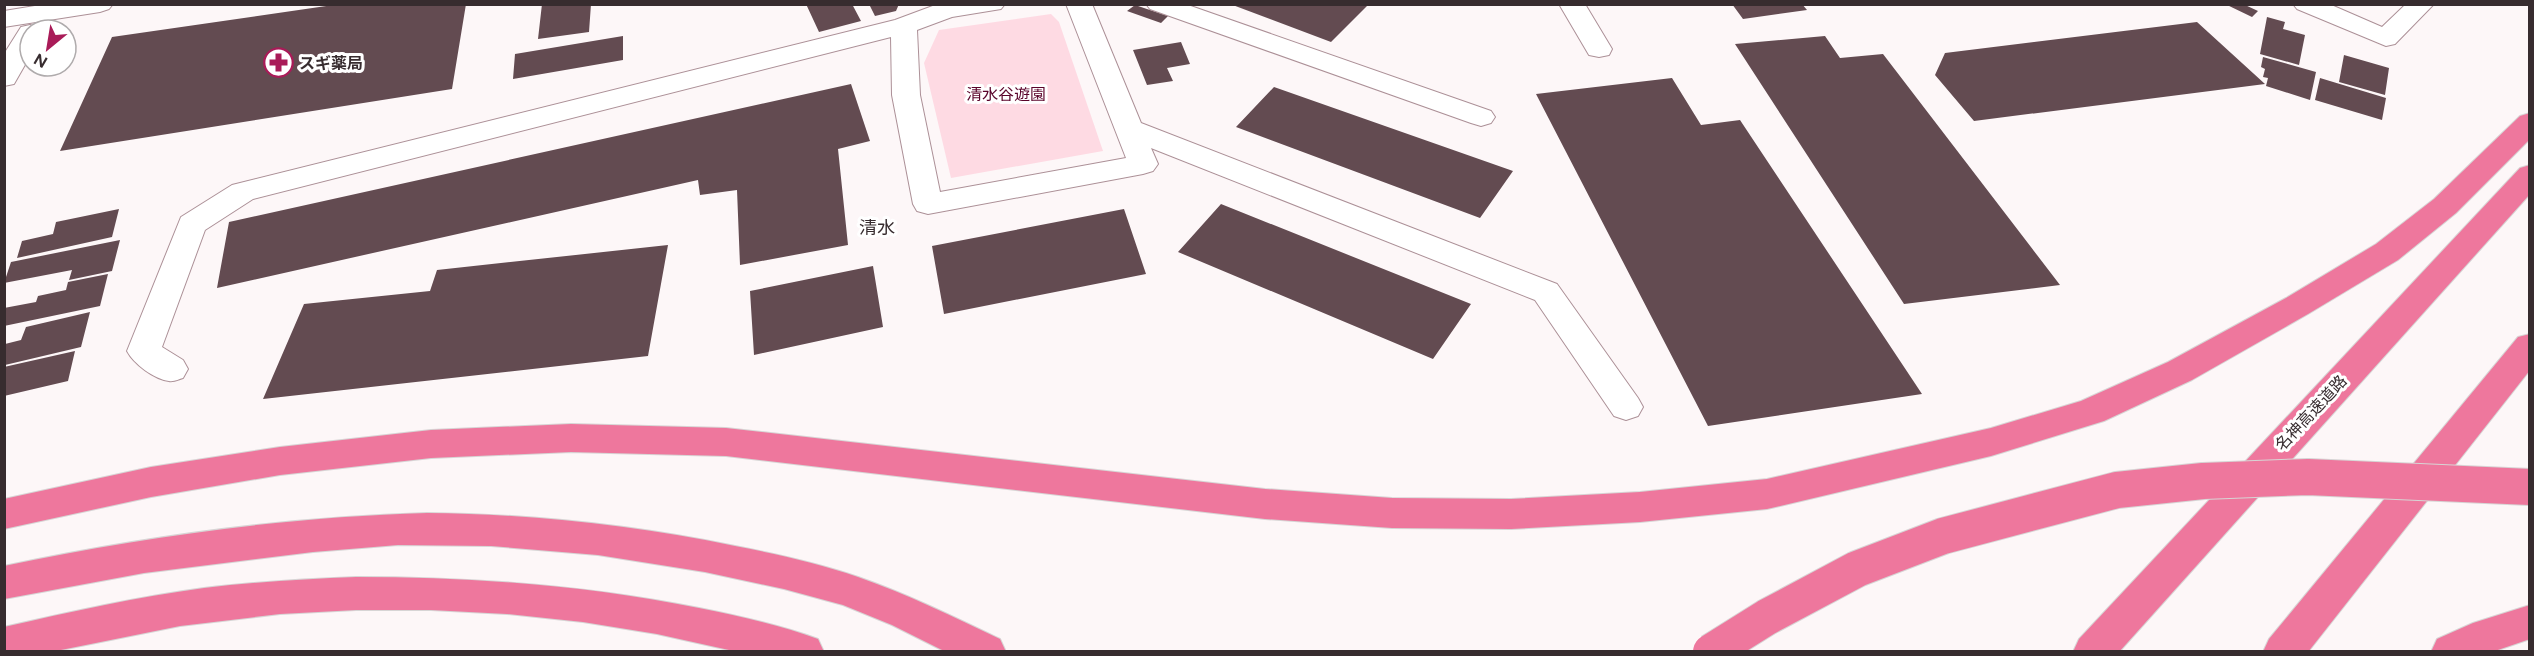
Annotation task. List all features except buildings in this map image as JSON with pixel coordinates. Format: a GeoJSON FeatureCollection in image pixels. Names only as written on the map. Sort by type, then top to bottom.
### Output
{"type":"FeatureCollection","features":[{"type":"Feature","properties":{"kind":"highway"},"geometry":{"type":"LineString","coordinates":[[4,513],[151,482],[280,461],[431,444],[571,438],[726,442],[1265,504],[1392,513],[1511,514],[1640,507],[1767,494],[2003,438],[2092,411],[2180,370],[2297,306],[2387,252],[2445,206],[2529,122]]}},
{"type":"Feature","properties":{"kind":"highway","name":"名神高速道路"},"geometry":{"type":"LineString","coordinates":[[2093,651],[2529,176]]}},
{"type":"Feature","properties":{"kind":"highway"},"geometry":{"type":"LineString","coordinates":[[2283,651],[2529,346]]}},
{"type":"Feature","properties":{"kind":"highway"},"geometry":{"type":"LineString","coordinates":[[1711,651],[1767,617],[1857,569],[1943,536],[2026,512],[2117,490],[2203,481],[2308,477],[2410,480],[2529,488]]}},
{"type":"Feature","properties":{"kind":"highway"},"geometry":{"type":"LineString","coordinates":[[4,583],[134,557],[303,537],[379,531],[453,529],[537,534],[620,541],[697,553],[782,572],[856,593],[925,621],[986,651]]}},
{"type":"Feature","properties":{"kind":"highway"},"geometry":{"type":"LineString","coordinates":[[4,645],[92,624],[205,605],[314,596],[426,593],[537,600],[643,614],[711,626],[804,651]]}},
{"type":"Feature","properties":{"kind":"highway"},"geometry":{"type":"LineString","coordinates":[[2451,651],[2487,635],[2529,622]]}},
{"type":"Feature","properties":{"kind":"street"},"geometry":{"type":"LineString","coordinates":[[58,18],[100,4]]}},
{"type":"Feature","properties":{"kind":"street"},"geometry":{"type":"LineString","coordinates":[[171,369],[144,351],[192,224],[243,192],[904,26],[947,7],[992,4]]}},
{"type":"Feature","properties":{"kind":"street"},"geometry":{"type":"LineString","coordinates":[[904,26],[906,95],[928,204],[1143,164],[1079,4]]}},
{"type":"Feature","properties":{"kind":"street"},"geometry":{"type":"LineString","coordinates":[[1159,4],[1481,117]]}},
{"type":"Feature","properties":{"kind":"street"},"geometry":{"type":"LineString","coordinates":[[1572,4],[1599,49]]}},
{"type":"Feature","properties":{"kind":"street"},"geometry":{"type":"LineString","coordinates":[[2306,4],[2386,38],[2421,4]]}},
{"type":"Feature","properties":{"kind":"street"},"geometry":{"type":"LineString","coordinates":[[4,78],[18,54]]}},
{"type":"Feature","properties":{"kind":"street"},"geometry":{"type":"LineString","coordinates":[[1129,129],[1546,292],[1626,407]]}},
{"type":"Feature","properties":{"kind":"green space","name":"清水谷遊園"},"geometry":{"type":"Polygon","coordinates":[[[1051,14],[1059,22],[1103,151],[951,178],[924,63],[939,30],[1051,14]]]}},
{"type":"Feature","properties":{"kind":"place","name":"スギ薬局"},"geometry":{"type":"Point","coordinates":[278,63]}},
{"type":"Feature","properties":{"kind":"district","name":"清水"},"geometry":{"type":"Point","coordinates":[877,228]}}]}
